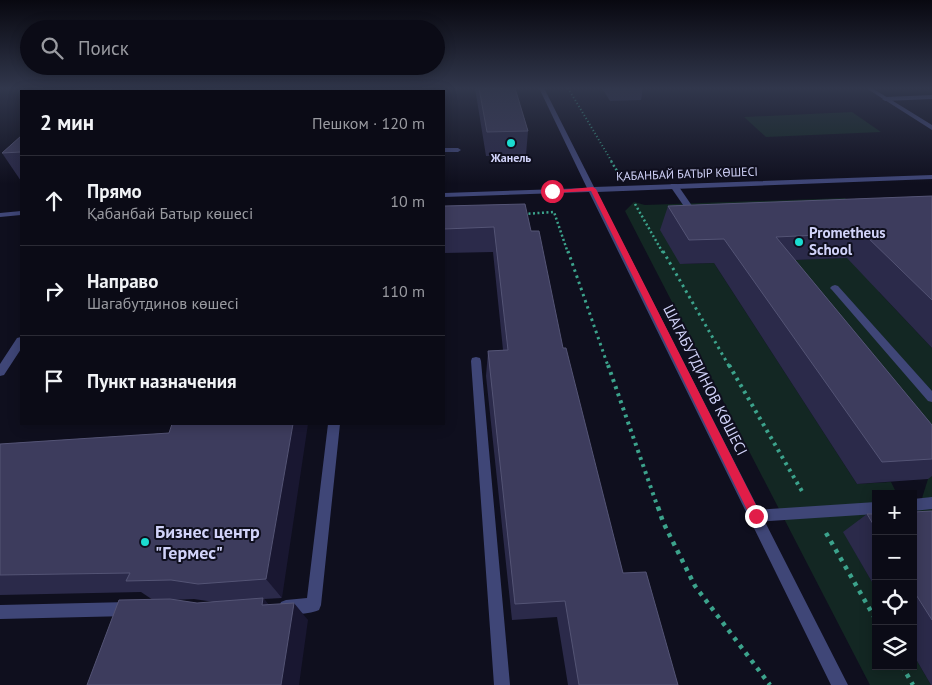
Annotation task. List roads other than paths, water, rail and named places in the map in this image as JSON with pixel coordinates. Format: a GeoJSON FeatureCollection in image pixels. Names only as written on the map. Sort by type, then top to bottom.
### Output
{"type":"FeatureCollection","features":[{"type":"Feature","properties":{"kind":"street","name":"ШАГАБУТДИНОВ КӨШЕСІ"},"geometry":{"type":"LineString","coordinates":[[557,120],[840,685]]}},
{"type":"Feature","properties":{"kind":"street"},"geometry":{"type":"LineString","coordinates":[[919,120],[932,128]]}},
{"type":"Feature","properties":{"kind":"street"},"geometry":{"type":"LineString","coordinates":[[445,150],[458,150]]}},
{"type":"Feature","properties":{"kind":"street","name":"ҚАБАНБАЙ БАТЫР КӨШЕСІ"},"geometry":{"type":"LineString","coordinates":[[445,196],[932,177]]}},
{"type":"Feature","properties":{"kind":"street"},"geometry":{"type":"LineString","coordinates":[[674,186],[698,220]]}},
{"type":"Feature","properties":{"kind":"street"},"geometry":{"type":"LineString","coordinates":[[0,214],[20,213]]}},
{"type":"Feature","properties":{"kind":"street"},"geometry":{"type":"LineString","coordinates":[[835,288],[932,398]]}},
{"type":"Feature","properties":{"kind":"street"},"geometry":{"type":"LineString","coordinates":[[0,372],[20,342]]}},
{"type":"Feature","properties":{"kind":"street"},"geometry":{"type":"LineString","coordinates":[[476,361],[502,685]]}},
{"type":"Feature","properties":{"kind":"street"},"geometry":{"type":"LineString","coordinates":[[276,608],[314,605],[334,425]]}},
{"type":"Feature","properties":{"kind":"street"},"geometry":{"type":"LineString","coordinates":[[917,505],[932,503]]}},
{"type":"Feature","properties":{"kind":"street"},"geometry":{"type":"LineString","coordinates":[[756,516],[872,508]]}},
{"type":"Feature","properties":{"kind":"street"},"geometry":{"type":"LineString","coordinates":[[0,612],[146,609]]}},
{"type":"Feature","properties":{"kind":"place","name":"Жанель"},"geometry":{"type":"Point","coordinates":[511,143]}},
{"type":"Feature","properties":{"kind":"place","name":"Prometheus School"},"geometry":{"type":"Point","coordinates":[799,242]}},
{"type":"Feature","properties":{"kind":"place","name":"Бизнес центр \"Гермес\""},"geometry":{"type":"Point","coordinates":[145,542]}}]}
